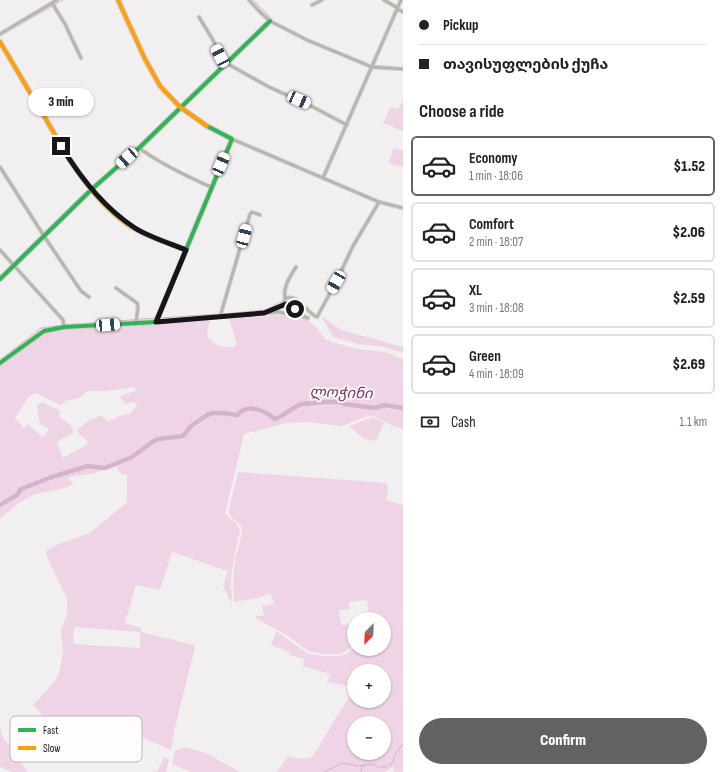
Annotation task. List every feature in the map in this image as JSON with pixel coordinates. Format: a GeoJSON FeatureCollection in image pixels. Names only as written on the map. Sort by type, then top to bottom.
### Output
{"type":"FeatureCollection","features":[{"type":"Feature","properties":{"kind":"street"},"geometry":{"type":"LineString","coordinates":[[0,34],[57,0]]}},
{"type":"Feature","properties":{"kind":"street"},"geometry":{"type":"LineString","coordinates":[[118,0],[160,86],[180,106],[203,124],[232,139],[379,202],[403,208]]}},
{"type":"Feature","properties":{"kind":"street"},"geometry":{"type":"LineString","coordinates":[[249,0],[270,21],[307,40],[372,67],[403,69]]}},
{"type":"Feature","properties":{"kind":"street"},"geometry":{"type":"LineString","coordinates":[[312,5],[322,0]]}},
{"type":"Feature","properties":{"kind":"street"},"geometry":{"type":"LineString","coordinates":[[384,0],[403,12]]}},
{"type":"Feature","properties":{"kind":"street"},"geometry":{"type":"LineString","coordinates":[[324,178],[401,0]]}},
{"type":"Feature","properties":{"kind":"street"},"geometry":{"type":"LineString","coordinates":[[52,3],[65,24],[81,58]]}},
{"type":"Feature","properties":{"kind":"street"},"geometry":{"type":"LineString","coordinates":[[199,17],[225,64],[347,125]]}},
{"type":"Feature","properties":{"kind":"street"},"geometry":{"type":"LineString","coordinates":[[0,279],[92,189],[139,148],[180,106],[270,21]]}},
{"type":"Feature","properties":{"kind":"street"},"geometry":{"type":"LineString","coordinates":[[0,42],[69,159],[92,189],[111,209],[136,229],[186,250]]}},
{"type":"Feature","properties":{"kind":"street"},"geometry":{"type":"LineString","coordinates":[[156,322],[232,139]]}},
{"type":"Feature","properties":{"kind":"street"},"geometry":{"type":"LineString","coordinates":[[139,148],[155,160],[211,187]]}},
{"type":"Feature","properties":{"kind":"street"},"geometry":{"type":"LineString","coordinates":[[0,167],[81,291],[89,297]]}},
{"type":"Feature","properties":{"kind":"street"},"geometry":{"type":"LineString","coordinates":[[285,298],[290,297],[297,300],[311,314],[317,317],[353,246],[379,202]]}},
{"type":"Feature","properties":{"kind":"street"},"geometry":{"type":"LineString","coordinates":[[220,317],[250,214],[252,212],[260,215]]}},
{"type":"Feature","properties":{"kind":"street"},"geometry":{"type":"LineString","coordinates":[[0,250],[63,320],[64,327]]}},
{"type":"Feature","properties":{"kind":"street"},"geometry":{"type":"LineString","coordinates":[[283,305],[285,298],[285,286],[296,266]]}},
{"type":"Feature","properties":{"kind":"street"},"geometry":{"type":"LineString","coordinates":[[116,288],[138,305],[136,323]]}},
{"type":"Feature","properties":{"kind":"street"},"geometry":{"type":"LineString","coordinates":[[0,363],[40,333],[50,329],[279,312],[308,318],[290,306],[283,305],[264,313]]}},
{"type":"Feature","properties":{"kind":"shaded area"},"geometry":{"type":"Polygon","coordinates":[[[403,101],[403,131],[383,123],[391,107],[398,109],[403,101]]]}},
{"type":"Feature","properties":{"kind":"shaded area"},"geometry":{"type":"Polygon","coordinates":[[[394,148],[403,150],[403,167],[388,163],[394,148]]]}},
{"type":"Feature","properties":{"kind":"shaded area"},"geometry":{"type":"Polygon","coordinates":[[[279,315],[308,320],[318,329],[325,339],[332,342],[357,349],[385,352],[403,359],[403,429],[393,426],[373,416],[368,416],[342,426],[307,422],[286,423],[244,434],[225,514],[237,524],[240,530],[232,569],[232,602],[229,599],[223,585],[228,571],[172,552],[160,590],[136,585],[125,623],[141,628],[141,632],[194,645],[195,647],[175,727],[171,750],[142,738],[142,716],[44,716],[33,705],[55,681],[59,673],[63,653],[61,630],[67,614],[67,599],[47,557],[46,551],[59,544],[90,533],[127,502],[127,475],[120,473],[117,469],[118,466],[92,474],[68,477],[73,484],[68,487],[31,496],[19,503],[0,518],[0,366],[39,335],[55,330],[72,328],[106,328],[210,320],[207,332],[208,338],[220,346],[234,347],[237,344],[229,319],[279,315]],[[135,387],[106,391],[87,391],[79,398],[65,401],[61,405],[35,393],[28,397],[15,418],[24,428],[28,424],[43,437],[49,429],[40,424],[37,408],[38,404],[43,403],[60,410],[59,417],[70,424],[74,432],[57,443],[63,458],[88,444],[86,439],[79,434],[77,430],[88,421],[101,415],[108,422],[119,416],[130,414],[137,405],[135,402],[125,404],[120,397],[136,391],[135,387]],[[74,627],[73,644],[140,648],[140,632],[74,627]]]}},
{"type":"Feature","properties":{"kind":"shaded area"},"geometry":{"type":"Polygon","coordinates":[[[321,316],[342,330],[403,347],[403,353],[384,347],[358,344],[333,337],[321,316]]]}},
{"type":"Feature","properties":{"kind":"shaded area"},"geometry":{"type":"Polygon","coordinates":[[[372,417],[384,423],[376,441],[364,439],[349,426],[372,417]]]}},
{"type":"Feature","properties":{"kind":"shaded area"},"geometry":{"type":"Polygon","coordinates":[[[238,472],[387,483],[388,488],[386,500],[403,505],[403,772],[393,772],[394,766],[384,772],[276,772],[289,756],[301,759],[312,757],[347,700],[347,708],[391,708],[391,664],[347,664],[347,686],[327,682],[330,674],[303,666],[304,659],[289,655],[289,652],[271,645],[276,631],[307,653],[322,656],[340,656],[347,654],[347,656],[391,656],[391,612],[368,612],[367,600],[349,602],[350,609],[339,610],[341,625],[347,625],[347,651],[341,654],[323,654],[308,651],[288,636],[256,618],[256,616],[264,616],[262,606],[274,604],[270,593],[259,598],[234,602],[234,566],[242,528],[228,512],[238,472]]]}},
{"type":"Feature","properties":{"kind":"shaded area"},"geometry":{"type":"Polygon","coordinates":[[[0,726],[2,736],[10,747],[10,762],[21,762],[28,772],[12,772],[0,767],[0,726]]]}},
{"type":"Feature","properties":{"kind":"shaded area"},"geometry":{"type":"Polygon","coordinates":[[[182,748],[198,750],[240,772],[191,772],[172,764],[175,751],[182,748]]]}},
{"type":"Feature","properties":{"kind":"shaded area"},"geometry":{"type":"Polygon","coordinates":[[[164,757],[169,760],[166,772],[154,772],[158,770],[164,757]]]}},
{"type":"Feature","properties":{"kind":"waterway"},"geometry":{"type":"LineString","coordinates":[[0,36],[63,0]]}},
{"type":"Feature","properties":{"kind":"waterway"},"geometry":{"type":"LineString","coordinates":[[253,0],[270,17]]}},
{"type":"Feature","properties":{"kind":"waterway"},"geometry":{"type":"LineString","coordinates":[[223,314],[265,310],[281,302],[287,301],[290,301],[298,306]]}},
{"type":"Feature","properties":{"kind":"waterway"},"geometry":{"type":"LineString","coordinates":[[159,318],[219,314]]}},
{"type":"Feature","properties":{"kind":"waterway"},"geometry":{"type":"LineString","coordinates":[[65,325],[156,318]]}},
{"type":"Feature","properties":{"kind":"waterway"},"geometry":{"type":"LineString","coordinates":[[0,360],[41,328],[62,325]]}},
{"type":"Feature","properties":{"kind":"waterway","name":"ლოჭინი"},"geometry":{"type":"LineString","coordinates":[[0,505],[17,495],[21,489],[52,477],[88,466],[105,468],[132,457],[158,439],[183,436],[191,426],[207,415],[213,413],[237,415],[246,409],[256,409],[275,419],[301,404],[326,402],[339,402],[375,408],[384,405],[403,408]]}},
{"type":"Feature","properties":{"kind":"waterway"},"geometry":{"type":"LineString","coordinates":[[324,772],[343,763],[358,766],[373,764],[377,767],[386,767],[391,765],[396,753],[403,744]]}},
{"type":"Feature","properties":{"kind":"waterway"},"geometry":{"type":"LineString","coordinates":[[360,772],[363,765]]}},
{"type":"Feature","properties":{"kind":"traffic: fast"},"geometry":{"type":"LineString","coordinates":[[0,279],[92,189],[139,148],[270,21]]}},
{"type":"Feature","properties":{"kind":"traffic: fast"},"geometry":{"type":"LineString","coordinates":[[0,363],[44,331],[64,327],[156,322],[232,139],[207,126]]}},
{"type":"Feature","properties":{"kind":"traffic: slow"},"geometry":{"type":"LineString","coordinates":[[118,0],[145,59],[160,86],[180,107],[207,126]]}},
{"type":"Feature","properties":{"kind":"traffic: slow"},"geometry":{"type":"LineString","coordinates":[[0,42],[72,163],[102,202],[127,224],[148,235],[186,250]]}},
{"type":"Feature","properties":{"kind":"route"},"geometry":{"type":"LineString","coordinates":[[61,146],[79,174],[101,199],[123,219],[136,229],[186,250],[156,322],[264,313],[286,304],[295,309]]}}]}
